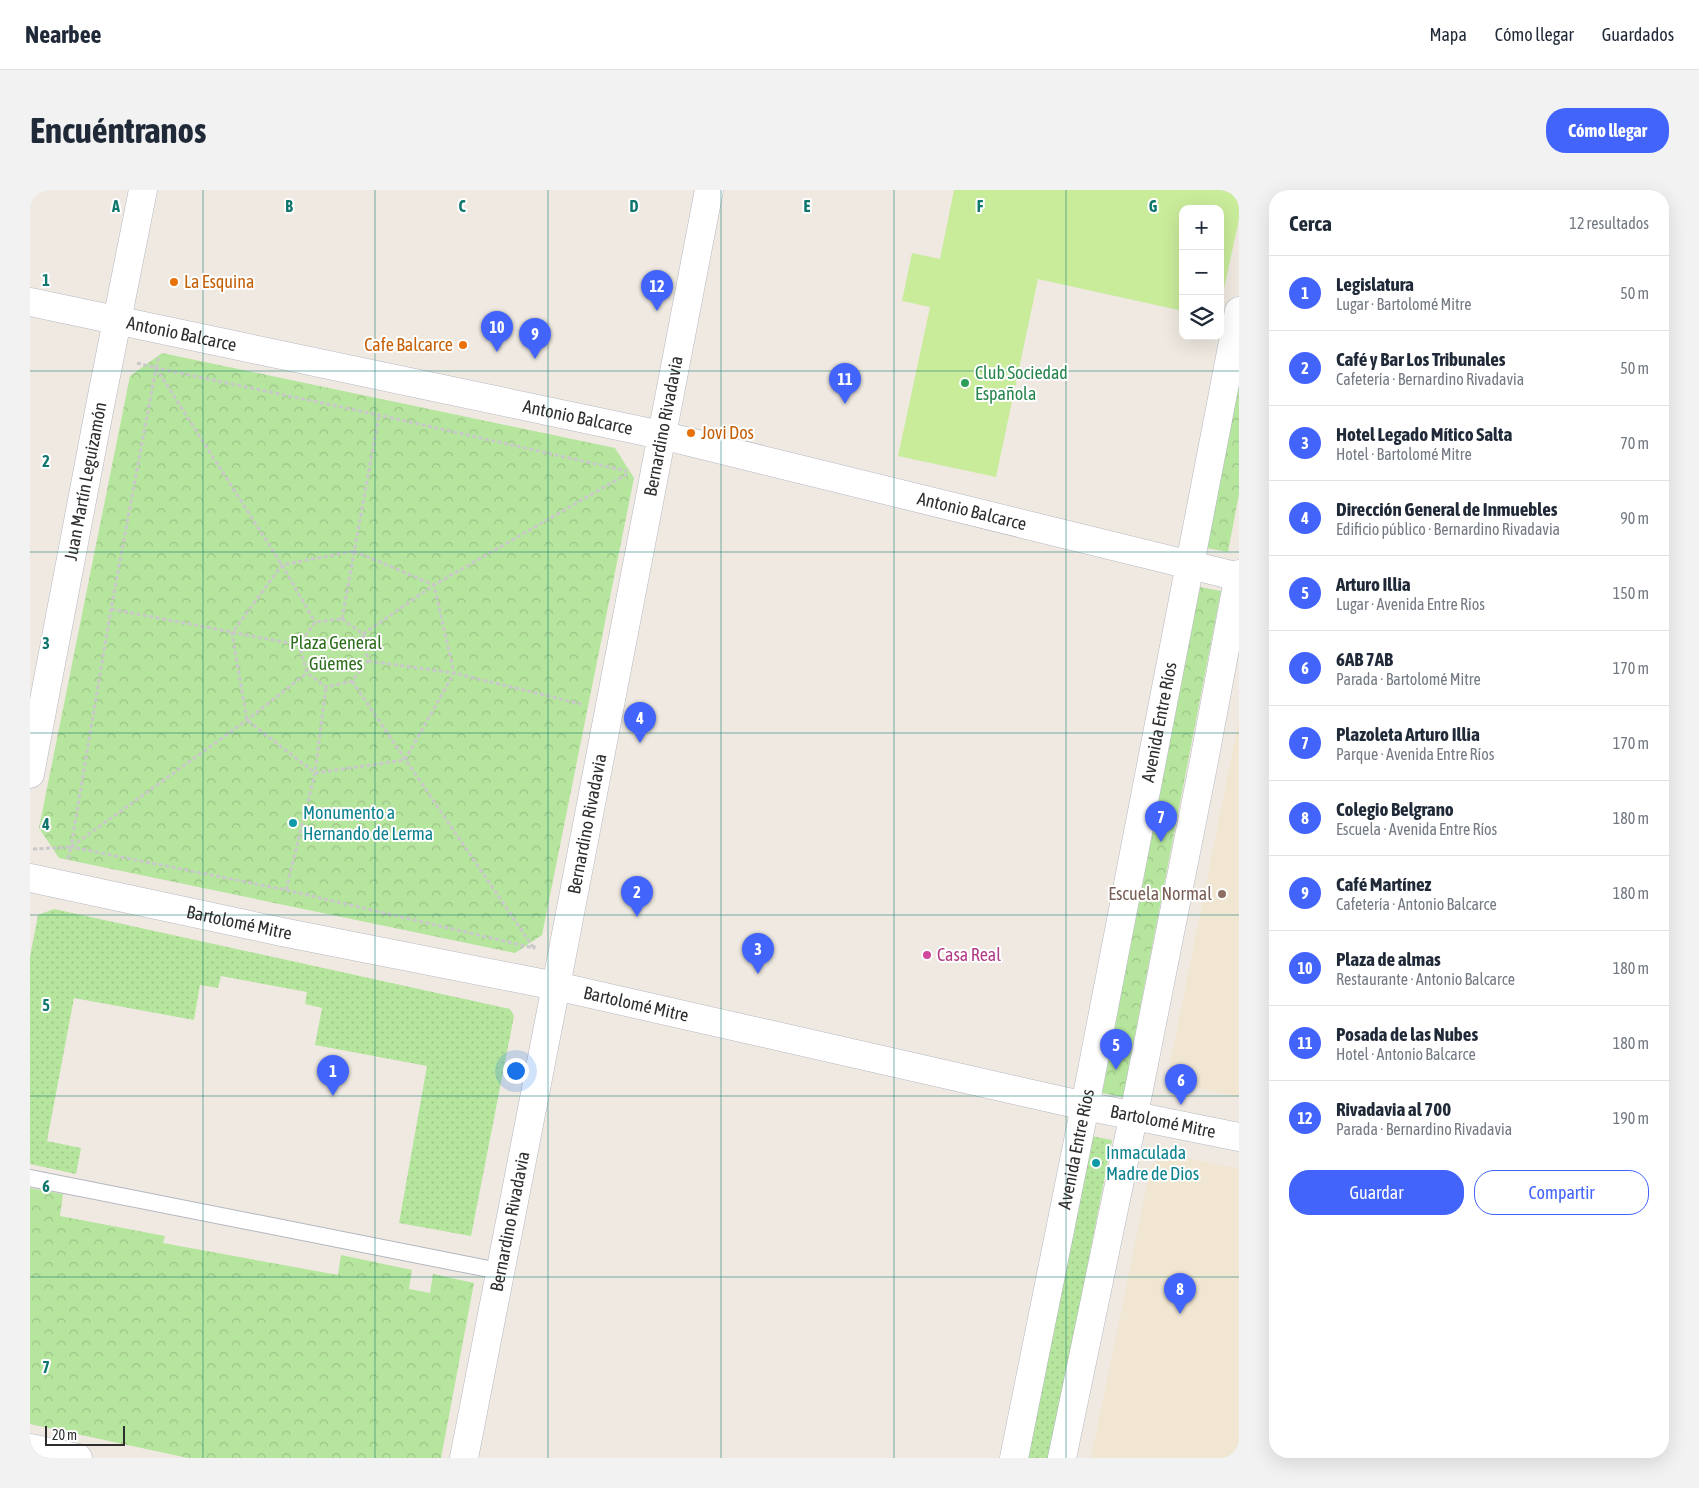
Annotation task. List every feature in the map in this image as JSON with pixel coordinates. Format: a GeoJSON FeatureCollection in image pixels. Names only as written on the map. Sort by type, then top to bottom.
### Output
{"type":"FeatureCollection","features":[{"type":"Feature","properties":{"kind":"street","name":"Juan Martín Leguizamón"},"geometry":{"type":"LineString","coordinates":[[30,774],[143,190]]}},
{"type":"Feature","properties":{"kind":"street","name":"Bernardino Rivadavia"},"geometry":{"type":"LineString","coordinates":[[464,1458],[499,1271],[544,984],[661,435],[709,190]]}},
{"type":"Feature","properties":{"kind":"street","name":"Antonio Balcarce"},"geometry":{"type":"LineString","coordinates":[[30,302],[661,435],[1239,576]]}},
{"type":"Feature","properties":{"kind":"street","name":"Avenida Entre Ríos"},"geometry":{"type":"LineString","coordinates":[[1014,1458],[1085,1106],[1239,311]]}},
{"type":"Feature","properties":{"kind":"street"},"geometry":{"type":"LineString","coordinates":[[1062,1458],[1134,1116],[1239,576]]}},
{"type":"Feature","properties":{"kind":"street","name":"Bartolomé Mitre"},"geometry":{"type":"LineString","coordinates":[[30,878],[291,934],[544,984],[1085,1106],[1239,1137]]}},
{"type":"Feature","properties":{"kind":"street"},"geometry":{"type":"LineString","coordinates":[[30,1448],[78,1458]]}},
{"type":"Feature","properties":{"kind":"lane"},"geometry":{"type":"LineString","coordinates":[[30,1178],[499,1271]]}},
{"type":"Feature","properties":{"kind":"path"},"geometry":{"type":"LineString","coordinates":[[156,368],[379,415],[631,472]]}},
{"type":"Feature","properties":{"kind":"path"},"geometry":{"type":"LineString","coordinates":[[156,368],[282,566],[315,622]]}},
{"type":"Feature","properties":{"kind":"path"},"geometry":{"type":"LineString","coordinates":[[70,848],[111,609],[156,368]]}},
{"type":"Feature","properties":{"kind":"path"},"geometry":{"type":"LineString","coordinates":[[342,619],[379,415]]}},
{"type":"Feature","properties":{"kind":"path"},"geometry":{"type":"LineString","coordinates":[[628,482],[631,472]]}},
{"type":"Feature","properties":{"kind":"path"},"geometry":{"type":"LineString","coordinates":[[363,634],[434,585],[631,472]]}},
{"type":"Feature","properties":{"kind":"path"},"geometry":{"type":"LineString","coordinates":[[405,760],[315,773],[247,720],[232,634],[282,566],[354,551],[434,585]]}},
{"type":"Feature","properties":{"kind":"path"},"geometry":{"type":"LineString","coordinates":[[405,760],[454,673],[434,585]]}},
{"type":"Feature","properties":{"kind":"path"},"geometry":{"type":"LineString","coordinates":[[111,609],[232,634],[299,645]]}},
{"type":"Feature","properties":{"kind":"path"},"geometry":{"type":"LineString","coordinates":[[342,619],[363,634],[368,661],[352,681],[326,687],[307,673],[299,645],[315,622],[342,619]]}},
{"type":"Feature","properties":{"kind":"path"},"geometry":{"type":"LineString","coordinates":[[368,661],[454,673],[581,704],[583,694]]}},
{"type":"Feature","properties":{"kind":"path"},"geometry":{"type":"LineString","coordinates":[[70,848],[247,720],[307,673]]}},
{"type":"Feature","properties":{"kind":"path"},"geometry":{"type":"LineString","coordinates":[[352,681],[534,948],[544,984]]}},
{"type":"Feature","properties":{"kind":"path"},"geometry":{"type":"LineString","coordinates":[[286,890],[315,773],[326,687]]}},
{"type":"Feature","properties":{"kind":"path"},"geometry":{"type":"LineString","coordinates":[[30,849],[70,848],[286,890],[534,948]]}},
{"type":"Feature","properties":{"kind":"path"},"geometry":{"type":"LineString","coordinates":[[534,948],[536,938]]}},
{"type":"Feature","properties":{"kind":"shaded area","name":"Escuela Normal"},"geometry":{"type":"Polygon","coordinates":[[[1239,719],[1239,1097],[1178,1084],[1169,1069],[1239,719]]]}},
{"type":"Feature","properties":{"kind":"shaded area"},"geometry":{"type":"Polygon","coordinates":[[[1168,1154],[1239,1169],[1239,1458],[1091,1458],[1151,1166],[1168,1154]]]}},
{"type":"Feature","properties":{"kind":"green space","name":"Club Sociedad Española"},"geometry":{"type":"Polygon","coordinates":[[[954,190],[1239,190],[1239,219],[1224,288],[1224,205],[1179,205],[1179,310],[1038,279],[996,477],[898,456],[930,307],[902,301],[912,253],[940,259],[954,190]]]}},
{"type":"Feature","properties":{"kind":"green space","name":"Plaza General Güemes"},"geometry":{"type":"Polygon","coordinates":[[[162,353],[615,448],[634,478],[542,935],[515,953],[59,858],[39,828],[130,376],[162,353]]]}},
{"type":"Feature","properties":{"kind":"green space"},"geometry":{"type":"Polygon","coordinates":[[[1239,382],[1239,494],[1228,552],[1207,548],[1239,382]]]}},
{"type":"Feature","properties":{"kind":"green space"},"geometry":{"type":"Polygon","coordinates":[[[1200,587],[1221,591],[1123,1097],[1102,1093],[1200,587]]]}},
{"type":"Feature","properties":{"kind":"green space"},"geometry":{"type":"Polygon","coordinates":[[[54,909],[510,1009],[514,1016],[471,1236],[399,1223],[427,1066],[315,1045],[322,1008],[305,1004],[307,992],[221,976],[218,988],[200,985],[194,1020],[74,998],[47,1141],[81,1148],[76,1174],[30,1164],[30,957],[38,915],[54,909]]]}},
{"type":"Feature","properties":{"kind":"green space"},"geometry":{"type":"Polygon","coordinates":[[[1091,1136],[1112,1140],[1050,1458],[1028,1458],[1091,1136]]]}},
{"type":"Feature","properties":{"kind":"green space"},"geometry":{"type":"Polygon","coordinates":[[[30,1188],[63,1194],[60,1216],[165,1236],[163,1243],[338,1275],[341,1255],[412,1270],[409,1289],[430,1293],[433,1274],[474,1283],[441,1458],[188,1458],[30,1424],[30,1188]]]}},
{"type":"Feature","properties":{"kind":"place","name":"La Esquina"},"geometry":{"type":"Point","coordinates":[174,282]}},
{"type":"Feature","properties":{"kind":"place","name":"Rivadavia al 700"},"geometry":{"type":"Point","coordinates":[657,311]}},
{"type":"Feature","properties":{"kind":"place","name":"Cafe Balcarce"},"geometry":{"type":"Point","coordinates":[463,345]}},
{"type":"Feature","properties":{"kind":"place","name":"Plaza de almas"},"geometry":{"type":"Point","coordinates":[497,352]}},
{"type":"Feature","properties":{"kind":"place","name":"Café Martínez"},"geometry":{"type":"Point","coordinates":[535,359]}},
{"type":"Feature","properties":{"kind":"place","name":"Club Sociedad Española"},"geometry":{"type":"Point","coordinates":[965,383]}},
{"type":"Feature","properties":{"kind":"place","name":"Posada de las Nubes"},"geometry":{"type":"Point","coordinates":[845,404]}},
{"type":"Feature","properties":{"kind":"place","name":"Jovi Dos"},"geometry":{"type":"Point","coordinates":[691,433]}},
{"type":"Feature","properties":{"kind":"place","name":"Dirección General de Inmuebles"},"geometry":{"type":"Point","coordinates":[640,743]}},
{"type":"Feature","properties":{"kind":"place","name":"Monumento a Hernando de Lerma"},"geometry":{"type":"Point","coordinates":[293,823]}},
{"type":"Feature","properties":{"kind":"place","name":"Plazoleta Arturo Illia"},"geometry":{"type":"Point","coordinates":[1161,842]}},
{"type":"Feature","properties":{"kind":"place","name":"Escuela Normal"},"geometry":{"type":"Point","coordinates":[1222,894]}},
{"type":"Feature","properties":{"kind":"place","name":"Café y Bar Los Tribunales"},"geometry":{"type":"Point","coordinates":[637,917]}},
{"type":"Feature","properties":{"kind":"place","name":"Casa Real"},"geometry":{"type":"Point","coordinates":[927,955]}},
{"type":"Feature","properties":{"kind":"place","name":"Hotel Legado Mítico Salta"},"geometry":{"type":"Point","coordinates":[758,974]}},
{"type":"Feature","properties":{"kind":"place","name":"Arturo Illia"},"geometry":{"type":"Point","coordinates":[1116,1070]}},
{"type":"Feature","properties":{"kind":"place","name":"Legislatura"},"geometry":{"type":"Point","coordinates":[333,1096]}},
{"type":"Feature","properties":{"kind":"place","name":"6AB 7AB"},"geometry":{"type":"Point","coordinates":[1181,1105]}},
{"type":"Feature","properties":{"kind":"place","name":"Inmaculada Madre de Dios"},"geometry":{"type":"Point","coordinates":[1096,1163]}},
{"type":"Feature","properties":{"kind":"place","name":"Colegio Belgrano"},"geometry":{"type":"Point","coordinates":[1180,1314]}}]}
